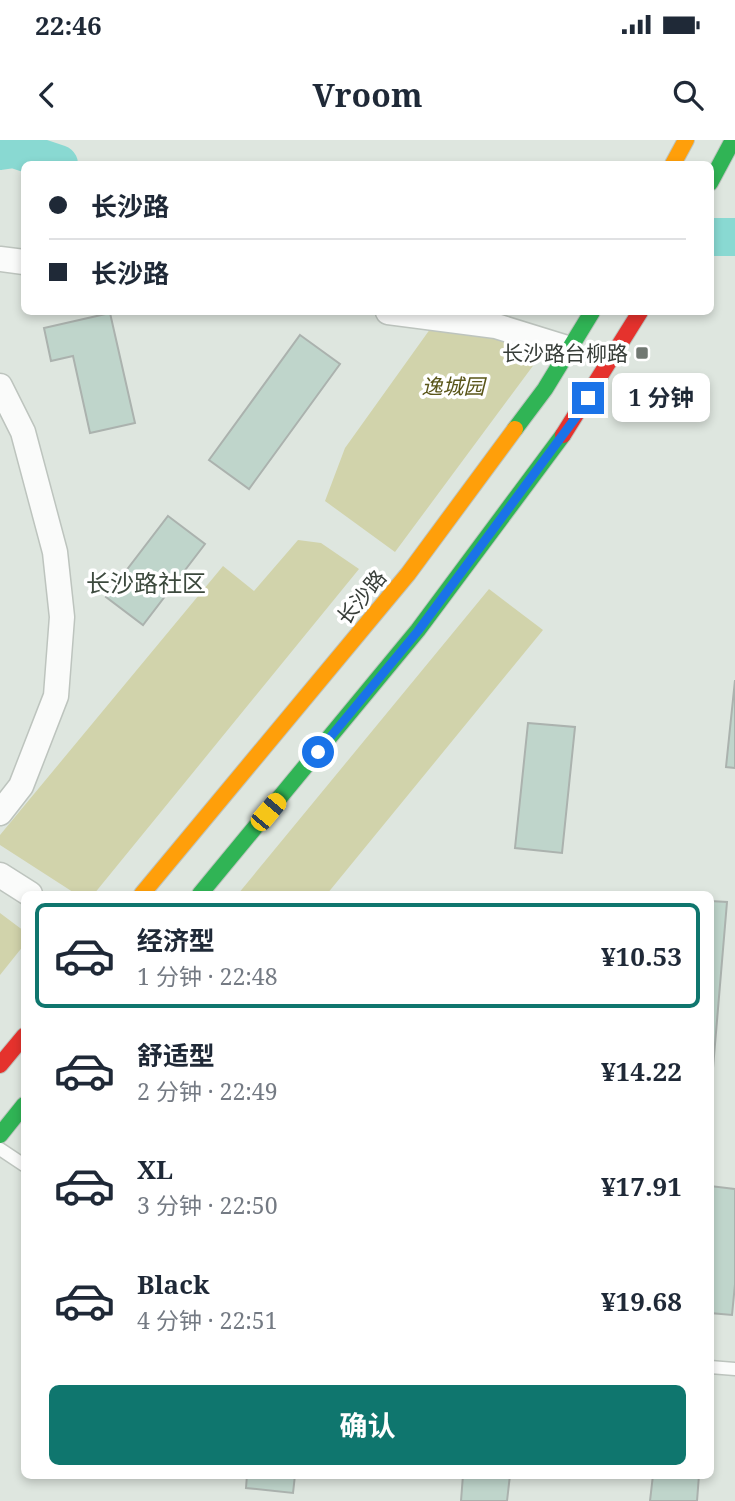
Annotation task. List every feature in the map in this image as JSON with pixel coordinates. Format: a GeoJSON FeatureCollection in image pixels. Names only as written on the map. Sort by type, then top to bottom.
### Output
{"type":"FeatureCollection","features":[{"type":"Feature","properties":{"kind":"main road"},"geometry":{"type":"LineString","coordinates":[[675,161],[687,140]]}},
{"type":"Feature","properties":{"kind":"main road"},"geometry":{"type":"LineString","coordinates":[[714,176],[733,140]]}},
{"type":"Feature","properties":{"kind":"main road","name":"长沙路"},"geometry":{"type":"LineString","coordinates":[[144,891],[408,574],[545,390],[590,315]]}},
{"type":"Feature","properties":{"kind":"main road"},"geometry":{"type":"LineString","coordinates":[[202,891],[418,631],[576,417],[637,316]]}},
{"type":"Feature","properties":{"kind":"main road"},"geometry":{"type":"LineString","coordinates":[[0,1065],[21,1040]]}},
{"type":"Feature","properties":{"kind":"main road"},"geometry":{"type":"LineString","coordinates":[[0,1135],[21,1109]]}},
{"type":"Feature","properties":{"kind":"street"},"geometry":{"type":"LineString","coordinates":[[0,258],[21,262]]}},
{"type":"Feature","properties":{"kind":"street"},"geometry":{"type":"LineString","coordinates":[[411,315],[496,326],[570,349]]}},
{"type":"Feature","properties":{"kind":"street"},"geometry":{"type":"LineString","coordinates":[[0,386],[23,432],[55,552],[62,617],[56,696],[21,786],[0,813]]}},
{"type":"Feature","properties":{"kind":"street"},"geometry":{"type":"LineString","coordinates":[[0,875],[25,891]]}},
{"type":"Feature","properties":{"kind":"lane"},"geometry":{"type":"LineString","coordinates":[[0,1149],[21,1163]]}},
{"type":"Feature","properties":{"kind":"lane"},"geometry":{"type":"LineString","coordinates":[[714,1367],[735,1369]]}},
{"type":"Feature","properties":{"kind":"green space","name":"逸城园"},"geometry":{"type":"Polygon","coordinates":[[[433,325],[494,338],[541,355],[395,552],[325,501],[345,448],[433,325]]]}},
{"type":"Feature","properties":{"kind":"green space"},"geometry":{"type":"Polygon","coordinates":[[[298,540],[321,543],[359,569],[96,891],[71,891],[0,845],[0,835],[223,566],[254,591],[298,540]]]}},
{"type":"Feature","properties":{"kind":"green space"},"geometry":{"type":"Polygon","coordinates":[[[489,589],[543,630],[329,891],[240,891],[489,589]]]}},
{"type":"Feature","properties":{"kind":"green space"},"geometry":{"type":"Polygon","coordinates":[[[0,913],[21,929],[21,949],[0,975],[0,913]]]}},
{"type":"Feature","properties":{"kind":"building"},"geometry":{"type":"Polygon","coordinates":[[[110,315],[135,423],[90,433],[73,356],[51,361],[44,328],[110,315]]]}},
{"type":"Feature","properties":{"kind":"building"},"geometry":{"type":"Polygon","coordinates":[[[300,335],[340,364],[249,489],[209,460],[300,335]]]}},
{"type":"Feature","properties":{"kind":"building"},"geometry":{"type":"Polygon","coordinates":[[[168,516],[205,544],[143,625],[106,597],[168,516]]]}},
{"type":"Feature","properties":{"kind":"building"},"geometry":{"type":"Polygon","coordinates":[[[735,680],[735,768],[726,767],[735,680]]]}},
{"type":"Feature","properties":{"kind":"building"},"geometry":{"type":"Polygon","coordinates":[[[528,723],[575,727],[562,853],[515,848],[528,723]]]}},
{"type":"Feature","properties":{"kind":"building"},"geometry":{"type":"Polygon","coordinates":[[[714,901],[727,902],[714,1056],[714,901]]]}},
{"type":"Feature","properties":{"kind":"building"},"geometry":{"type":"Polygon","coordinates":[[[714,1186],[735,1189],[735,1284],[732,1315],[714,1313],[714,1186]]]}},
{"type":"Feature","properties":{"kind":"building"},"geometry":{"type":"Polygon","coordinates":[[[247,1479],[295,1479],[293,1493],[246,1488],[247,1479]]]}},
{"type":"Feature","properties":{"kind":"building"},"geometry":{"type":"Polygon","coordinates":[[[463,1479],[510,1479],[507,1501],[461,1501],[463,1479]]]}},
{"type":"Feature","properties":{"kind":"building"},"geometry":{"type":"Polygon","coordinates":[[[653,1479],[699,1479],[697,1501],[650,1501],[653,1479]]]}},
{"type":"Feature","properties":{"kind":"waterway"},"geometry":{"type":"LineString","coordinates":[[0,151],[14,149],[50,161]]}},
{"type":"Feature","properties":{"kind":"waterway"},"geometry":{"type":"LineString","coordinates":[[714,237],[735,237]]}},
{"type":"Feature","properties":{"kind":"traffic: fast"},"geometry":{"type":"LineString","coordinates":[[714,176],[733,140]]}},
{"type":"Feature","properties":{"kind":"traffic: fast"},"geometry":{"type":"LineString","coordinates":[[515,429],[545,389],[590,315]]}},
{"type":"Feature","properties":{"kind":"traffic: fast"},"geometry":{"type":"LineString","coordinates":[[202,891],[418,630],[563,435]]}},
{"type":"Feature","properties":{"kind":"traffic: fast"},"geometry":{"type":"LineString","coordinates":[[0,1135],[21,1109]]}},
{"type":"Feature","properties":{"kind":"traffic: slow"},"geometry":{"type":"LineString","coordinates":[[675,161],[686,140]]}},
{"type":"Feature","properties":{"kind":"traffic: slow"},"geometry":{"type":"LineString","coordinates":[[144,891],[408,574],[515,429]]}},
{"type":"Feature","properties":{"kind":"traffic: jam"},"geometry":{"type":"LineString","coordinates":[[563,435],[638,315]]}},
{"type":"Feature","properties":{"kind":"traffic: jam"},"geometry":{"type":"LineString","coordinates":[[0,1065],[21,1040]]}},
{"type":"Feature","properties":{"kind":"place","name":"长沙路台柳路"},"geometry":{"type":"Point","coordinates":[642,353]}},
{"type":"Feature","properties":{"kind":"district","name":"长沙路社区"},"geometry":{"type":"Point","coordinates":[146,582]}},
{"type":"Feature","properties":{"kind":"route"},"geometry":{"type":"LineString","coordinates":[[318,752],[418,631],[588,398]]}}]}
